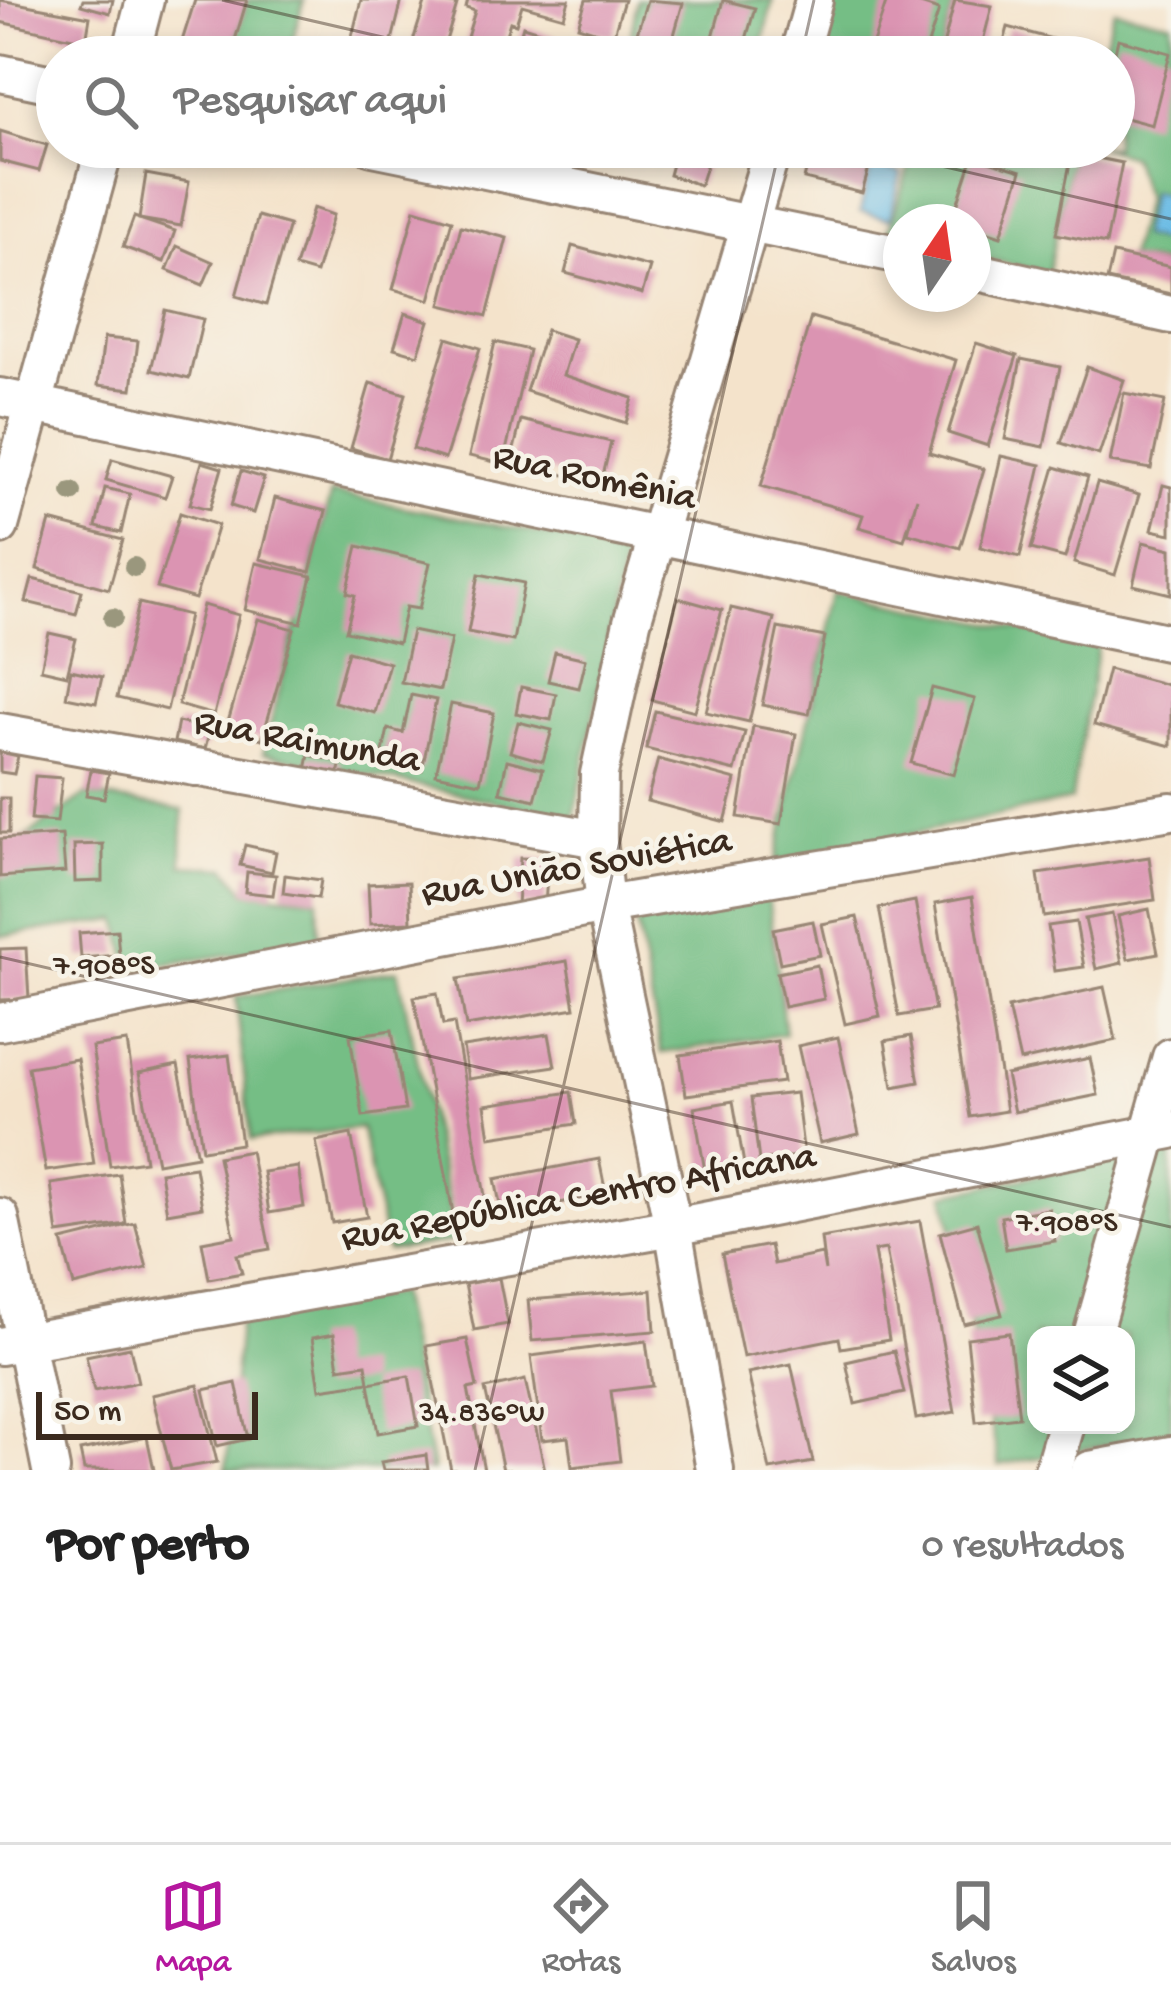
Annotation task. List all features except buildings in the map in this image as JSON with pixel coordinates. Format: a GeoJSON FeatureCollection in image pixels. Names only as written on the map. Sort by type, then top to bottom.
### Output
{"type":"FeatureCollection","features":[{"type":"Feature","properties":{"kind":"street"},"geometry":{"type":"LineString","coordinates":[[136,36],[145,0]]}},
{"type":"Feature","properties":{"kind":"street"},"geometry":{"type":"LineString","coordinates":[[804,36],[814,0]]}},
{"type":"Feature","properties":{"kind":"street"},"geometry":{"type":"LineString","coordinates":[[0,73],[36,81]]}},
{"type":"Feature","properties":{"kind":"street"},"geometry":{"type":"LineString","coordinates":[[0,526],[16,400],[98,168]]}},
{"type":"Feature","properties":{"kind":"street"},"geometry":{"type":"LineString","coordinates":[[479,168],[883,251]]}},
{"type":"Feature","properties":{"kind":"street"},"geometry":{"type":"LineString","coordinates":[[715,1470],[673,1228],[605,905],[598,839],[603,754],[632,622],[767,168]]}},
{"type":"Feature","properties":{"kind":"street"},"geometry":{"type":"LineString","coordinates":[[991,275],[1171,314]]}},
{"type":"Feature","properties":{"kind":"street","name":"Rua Romênia"},"geometry":{"type":"LineString","coordinates":[[16,400],[1171,644]]}},
{"type":"Feature","properties":{"kind":"street","name":"Rua Raimunda"},"geometry":{"type":"LineString","coordinates":[[0,732],[598,839]]}},
{"type":"Feature","properties":{"kind":"street","name":"Rua União Soviética"},"geometry":{"type":"LineString","coordinates":[[0,1022],[605,905],[1171,811]]}},
{"type":"Feature","properties":{"kind":"street"},"geometry":{"type":"LineString","coordinates":[[1095,1326],[1160,1132],[1171,1057]]}},
{"type":"Feature","properties":{"kind":"street","name":"Rua República Centro Africana"},"geometry":{"type":"LineString","coordinates":[[14,1344],[673,1228],[1160,1132]]}},
{"type":"Feature","properties":{"kind":"street"},"geometry":{"type":"LineString","coordinates":[[0,1217],[14,1344],[52,1470]]}},
{"type":"Feature","properties":{"kind":"street"},"geometry":{"type":"LineString","coordinates":[[1053,1470],[1063,1434]]}},
{"type":"Feature","properties":{"kind":"street"},"geometry":{"type":"LineString","coordinates":[[1090,1470],[1171,1455]]}},
{"type":"Feature","properties":{"kind":"green space"},"geometry":{"type":"Polygon","coordinates":[[[247,0],[304,0],[294,36],[236,36],[247,0]]]}},
{"type":"Feature","properties":{"kind":"green space"},"geometry":{"type":"Polygon","coordinates":[[[637,0],[773,0],[764,36],[631,36],[637,0]]]}},
{"type":"Feature","properties":{"kind":"green space"},"geometry":{"type":"Polygon","coordinates":[[[830,0],[955,0],[946,36],[820,36],[830,0]]]}},
{"type":"Feature","properties":{"kind":"green space"},"geometry":{"type":"Polygon","coordinates":[[[1114,10],[1171,22],[1171,266],[1128,258],[1145,198],[1135,168],[1135,36],[1106,36],[1114,10]]]}},
{"type":"Feature","properties":{"kind":"green space"},"geometry":{"type":"Polygon","coordinates":[[[908,168],[1069,168],[1048,273],[991,260],[991,204],[897,204],[908,168]]]}},
{"type":"Feature","properties":{"kind":"green space"},"geometry":{"type":"Polygon","coordinates":[[[331,493],[625,550],[574,818],[263,753],[331,493]]]}},
{"type":"Feature","properties":{"kind":"green space"},"geometry":{"type":"Polygon","coordinates":[[[838,591],[1098,646],[1071,800],[775,863],[838,591]]]}},
{"type":"Feature","properties":{"kind":"green space"},"geometry":{"type":"Polygon","coordinates":[[[86,795],[183,810],[182,865],[227,868],[246,892],[318,898],[319,942],[130,969],[119,920],[0,936],[0,855],[86,795]]]}},
{"type":"Feature","properties":{"kind":"green space"},"geometry":{"type":"Polygon","coordinates":[[[767,888],[785,1034],[662,1053],[636,922],[767,888]]]}},
{"type":"Feature","properties":{"kind":"green space"},"geometry":{"type":"Polygon","coordinates":[[[398,970],[456,1241],[387,1251],[361,1128],[251,1140],[236,997],[398,970]]]}},
{"type":"Feature","properties":{"kind":"green space"},"geometry":{"type":"Polygon","coordinates":[[[1171,1148],[1171,1433],[999,1465],[945,1194],[1171,1148]]]}},
{"type":"Feature","properties":{"kind":"green space"},"geometry":{"type":"Polygon","coordinates":[[[398,1293],[433,1470],[226,1470],[239,1324],[398,1293]]]}},
{"type":"Feature","properties":{"kind":"water"},"geometry":{"type":"Polygon","coordinates":[[[871,168],[901,173],[894,204],[883,204],[883,217],[860,212],[871,168]]]}},
{"type":"Feature","properties":{"kind":"water"},"geometry":{"type":"Polygon","coordinates":[[[1151,191],[1171,196],[1170,244],[1140,237],[1151,191]]]}}]}
